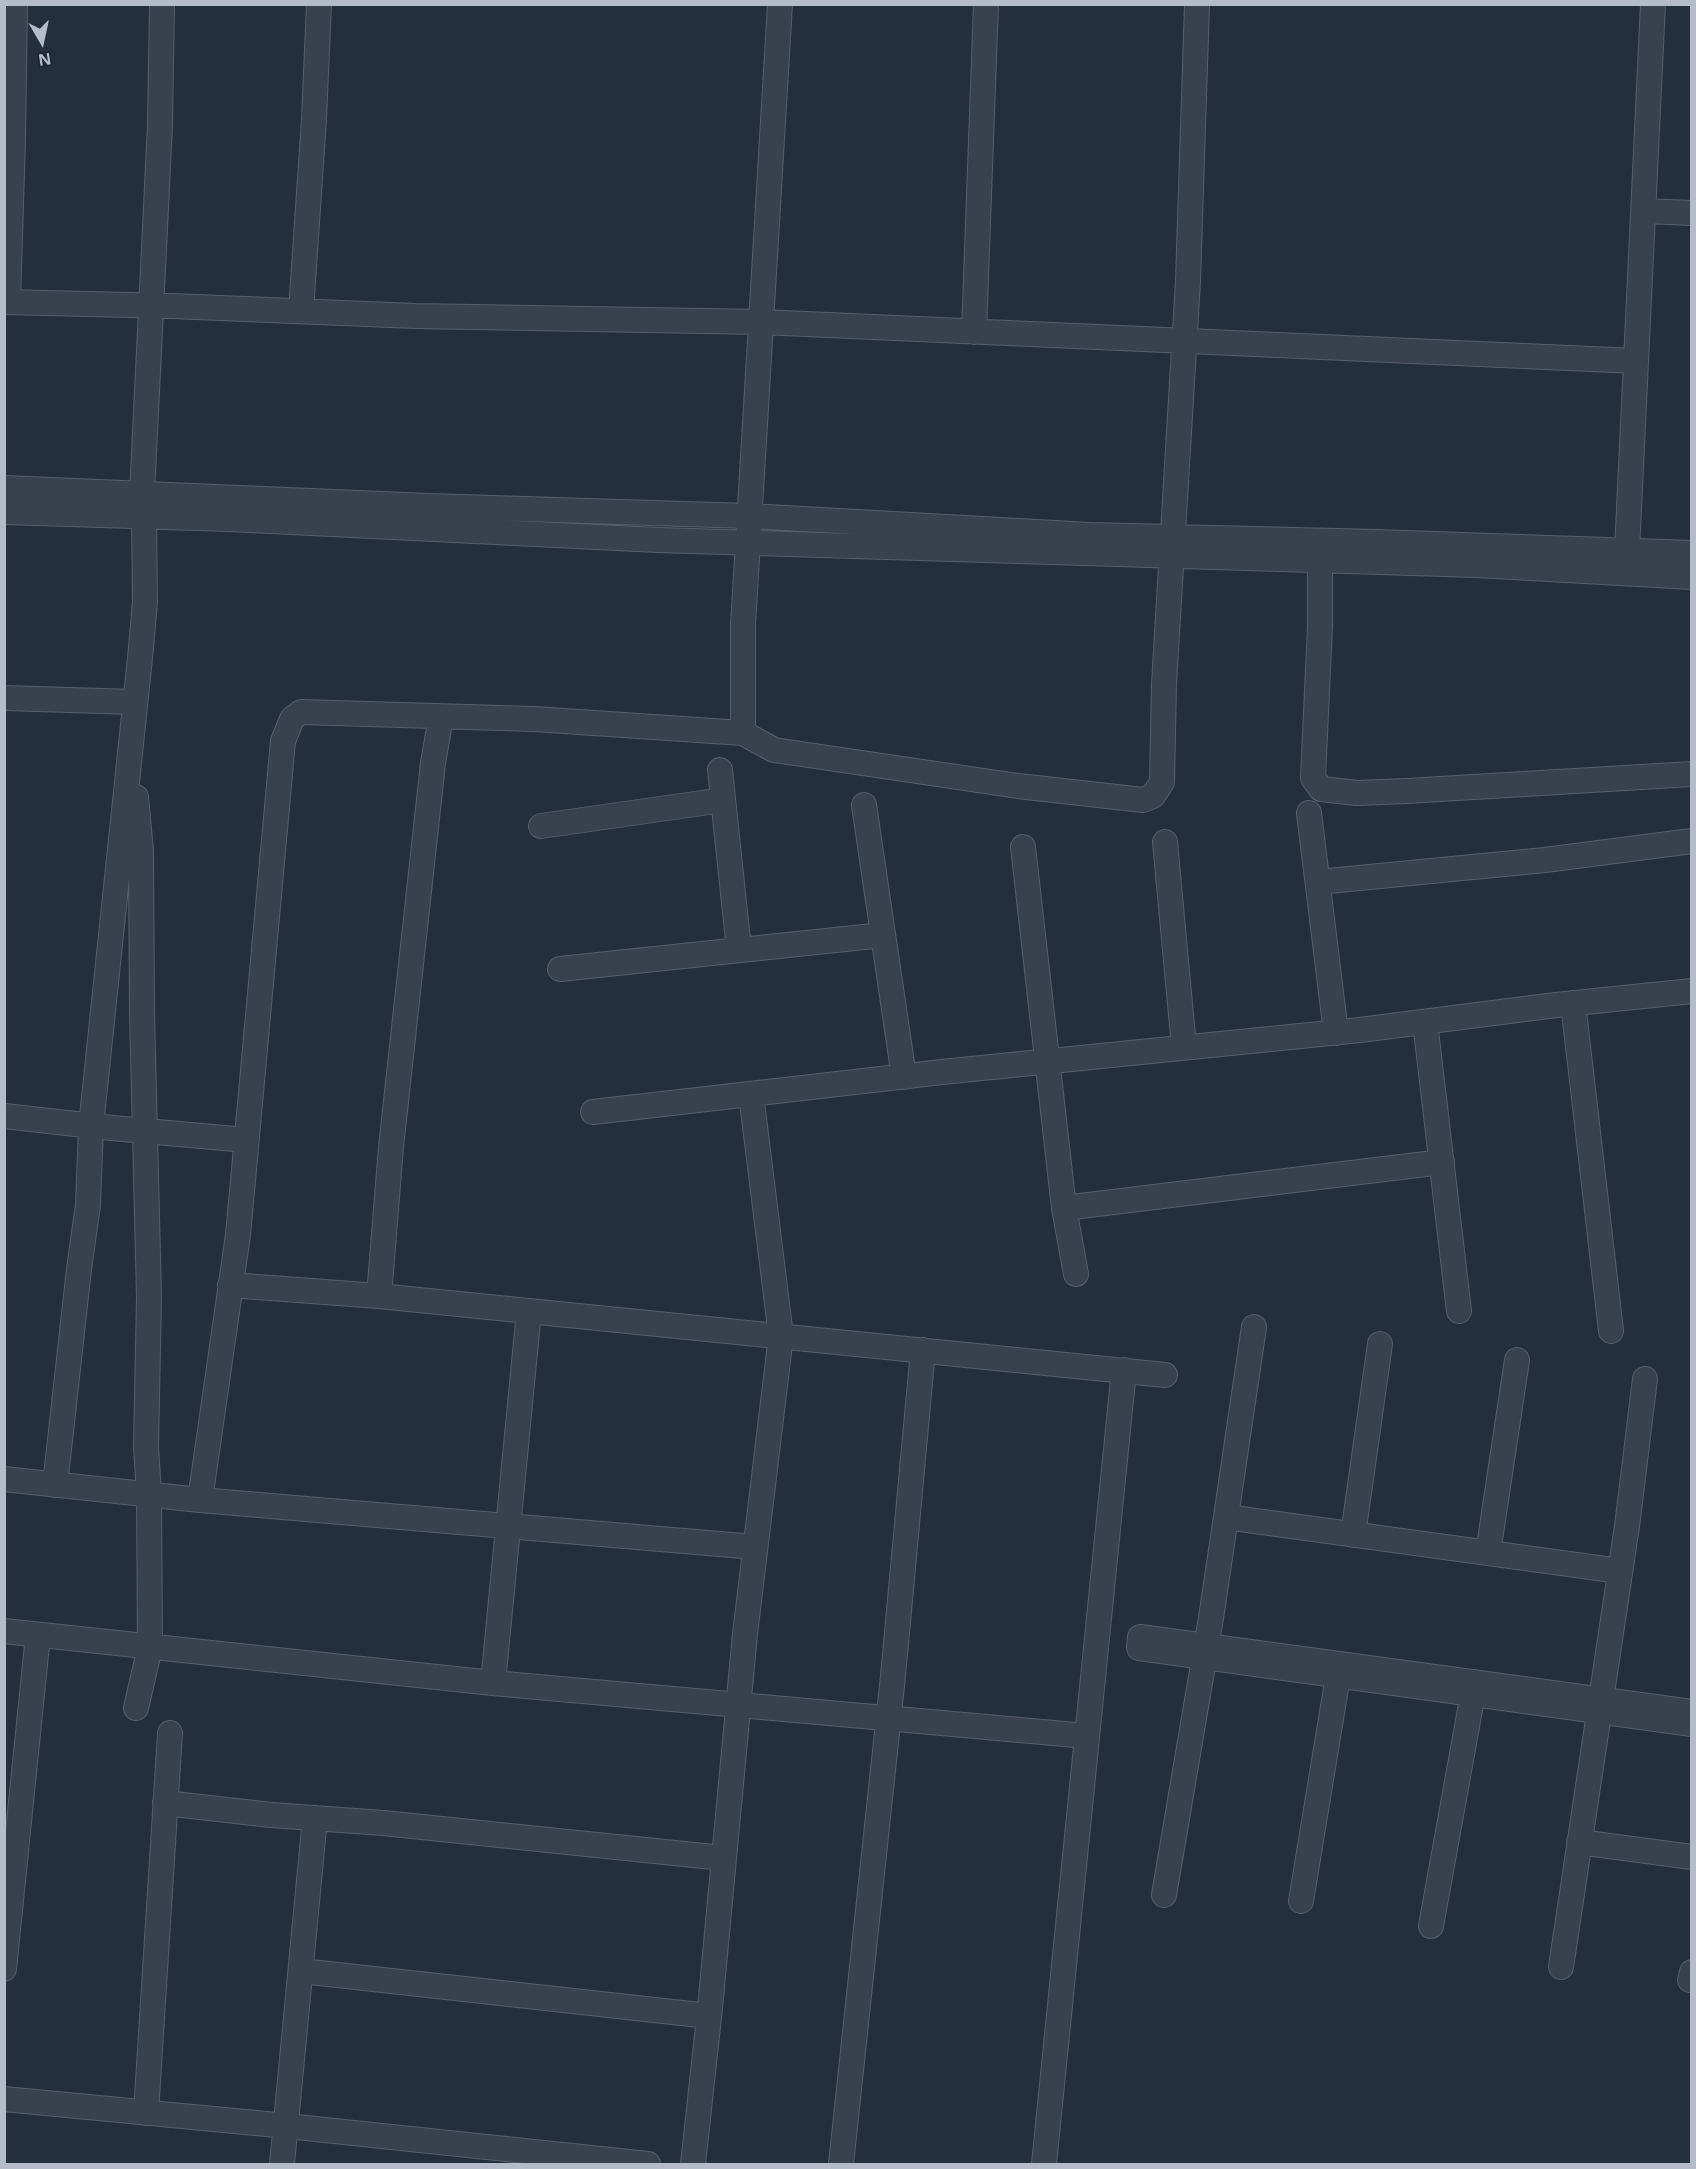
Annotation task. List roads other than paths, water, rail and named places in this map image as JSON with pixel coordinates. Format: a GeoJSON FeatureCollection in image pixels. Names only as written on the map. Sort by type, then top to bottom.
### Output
{"type":"FeatureCollection","features":[{"type":"Feature","properties":{"kind":"street"},"geometry":{"type":"LineString","coordinates":[[15,4],[14,139],[6,302],[612,321],[761,322],[1636,361]]}},
{"type":"Feature","properties":{"kind":"street"},"geometry":{"type":"LineString","coordinates":[[55,1485],[88,1205],[91,1126],[145,602],[143,505],[160,125],[162,4]]}},
{"type":"Feature","properties":{"kind":"street"},"geometry":{"type":"LineString","coordinates":[[301,311],[319,4]]}},
{"type":"Feature","properties":{"kind":"street"},"geometry":{"type":"LineString","coordinates":[[743,733],[743,625],[747,541],[780,4]]}},
{"type":"Feature","properties":{"kind":"street"},"geometry":{"type":"LineString","coordinates":[[975,332],[986,4]]}},
{"type":"Feature","properties":{"kind":"street"},"geometry":{"type":"LineString","coordinates":[[200,1500],[238,1234],[283,741],[292,719],[302,712],[534,718],[743,733],[774,750],[1018,786],[1143,800],[1153,796],[1161,782],[1164,684],[1184,341],[1197,4]]}},
{"type":"Feature","properties":{"kind":"street"},"geometry":{"type":"LineString","coordinates":[[1627,551],[1653,4]]}},
{"type":"Feature","properties":{"kind":"street"},"geometry":{"type":"LineString","coordinates":[[1644,212],[1692,213]]}},
{"type":"Feature","properties":{"kind":"street"},"geometry":{"type":"LineString","coordinates":[[4,488],[143,505],[646,539],[1320,550],[1692,553]]}},
{"type":"Feature","properties":{"kind":"street"},"geometry":{"type":"LineString","coordinates":[[4,512],[143,505],[220,496],[475,508],[749,516],[1090,535],[1172,546]]}},
{"type":"Feature","properties":{"kind":"street"},"geometry":{"type":"LineString","coordinates":[[1320,550],[1477,565],[1692,577]]}},
{"type":"Feature","properties":{"kind":"street"},"geometry":{"type":"LineString","coordinates":[[1320,550],[1320,626],[1313,778],[1321,789],[1356,793],[1397,792],[1692,774]]}},
{"type":"Feature","properties":{"kind":"street"},"geometry":{"type":"LineString","coordinates":[[4,698],[135,702]]}},
{"type":"Feature","properties":{"kind":"street"},"geometry":{"type":"LineString","coordinates":[[380,1296],[390,1147],[431,775],[441,717]]}},
{"type":"Feature","properties":{"kind":"street"},"geometry":{"type":"LineString","coordinates":[[131,741],[141,851],[144,1131],[149,1297],[146,1447],[149,1494],[150,1647],[136,1708]]}},
{"type":"Feature","properties":{"kind":"street"},"geometry":{"type":"LineString","coordinates":[[720,770],[739,950]]}},
{"type":"Feature","properties":{"kind":"street"},"geometry":{"type":"LineString","coordinates":[[541,826],[723,800]]}},
{"type":"Feature","properties":{"kind":"street"},"geometry":{"type":"LineString","coordinates":[[864,805],[904,1077]]}},
{"type":"Feature","properties":{"kind":"street"},"geometry":{"type":"LineString","coordinates":[[1309,813],[1336,1033]]}},
{"type":"Feature","properties":{"kind":"street"},"geometry":{"type":"LineString","coordinates":[[1318,882],[1545,860],[1692,841]]}},
{"type":"Feature","properties":{"kind":"street"},"geometry":{"type":"LineString","coordinates":[[1165,843],[1184,1047]]}},
{"type":"Feature","properties":{"kind":"street"},"geometry":{"type":"LineString","coordinates":[[1023,847],[1064,1208],[1076,1274]]}},
{"type":"Feature","properties":{"kind":"street"},"geometry":{"type":"LineString","coordinates":[[560,969],[883,935]]}},
{"type":"Feature","properties":{"kind":"street"},"geometry":{"type":"LineString","coordinates":[[593,1112],[1048,1061],[1336,1033],[1574,1003],[1692,991]]}},
{"type":"Feature","properties":{"kind":"street"},"geometry":{"type":"LineString","coordinates":[[1574,1003],[1611,1332]]}},
{"type":"Feature","properties":{"kind":"street"},"geometry":{"type":"LineString","coordinates":[[1425,1022],[1459,1311]]}},
{"type":"Feature","properties":{"kind":"street"},"geometry":{"type":"LineString","coordinates":[[693,2164],[710,2016],[738,1705],[781,1336],[751,1094]]}},
{"type":"Feature","properties":{"kind":"street"},"geometry":{"type":"LineString","coordinates":[[4,1116],[246,1140]]}},
{"type":"Feature","properties":{"kind":"street"},"geometry":{"type":"LineString","coordinates":[[1064,1208],[1442,1162]]}},
{"type":"Feature","properties":{"kind":"street"},"geometry":{"type":"LineString","coordinates":[[230,1285],[380,1296],[1165,1375]]}},
{"type":"Feature","properties":{"kind":"street"},"geometry":{"type":"LineString","coordinates":[[493,1683],[529,1311]]}},
{"type":"Feature","properties":{"kind":"street"},"geometry":{"type":"LineString","coordinates":[[1164,1895],[1205,1651],[1254,1327]]}},
{"type":"Feature","properties":{"kind":"street"},"geometry":{"type":"LineString","coordinates":[[1353,1535],[1380,1344]]}},
{"type":"Feature","properties":{"kind":"street"},"geometry":{"type":"LineString","coordinates":[[841,2164],[889,1719],[923,1350]]}},
{"type":"Feature","properties":{"kind":"street"},"geometry":{"type":"LineString","coordinates":[[1488,1553],[1517,1360]]}},
{"type":"Feature","properties":{"kind":"street"},"geometry":{"type":"LineString","coordinates":[[1044,2164],[1124,1371]]}},
{"type":"Feature","properties":{"kind":"street"},"geometry":{"type":"LineString","coordinates":[[1561,1967],[1620,1571],[1645,1379]]}},
{"type":"Feature","properties":{"kind":"street"},"geometry":{"type":"LineString","coordinates":[[4,1479],[200,1500],[755,1547]]}},
{"type":"Feature","properties":{"kind":"street"},"geometry":{"type":"LineString","coordinates":[[1226,1517],[1620,1571]]}},
{"type":"Feature","properties":{"kind":"street"},"geometry":{"type":"LineString","coordinates":[[4,1631],[493,1683],[1087,1736]]}},
{"type":"Feature","properties":{"kind":"street"},"geometry":{"type":"LineString","coordinates":[[4,1969],[38,1635]]}},
{"type":"Feature","properties":{"kind":"street"},"geometry":{"type":"LineString","coordinates":[[1205,1651],[1599,1705],[1692,1712]]}},
{"type":"Feature","properties":{"kind":"street"},"geometry":{"type":"LineString","coordinates":[[1301,1901],[1339,1670]]}},
{"type":"Feature","properties":{"kind":"street"},"geometry":{"type":"LineString","coordinates":[[1431,1926],[1474,1688]]}},
{"type":"Feature","properties":{"kind":"street"},"geometry":{"type":"LineString","coordinates":[[1599,1705],[1692,1724]]}},
{"type":"Feature","properties":{"kind":"street"},"geometry":{"type":"LineString","coordinates":[[146,2113],[170,1733]]}},
{"type":"Feature","properties":{"kind":"street"},"geometry":{"type":"LineString","coordinates":[[165,1803],[723,1858]]}},
{"type":"Feature","properties":{"kind":"street"},"geometry":{"type":"LineString","coordinates":[[282,2164],[315,1818]]}},
{"type":"Feature","properties":{"kind":"street"},"geometry":{"type":"LineString","coordinates":[[1579,1842],[1692,1857]]}},
{"type":"Feature","properties":{"kind":"street"},"geometry":{"type":"LineString","coordinates":[[301,1971],[710,2016]]}},
{"type":"Feature","properties":{"kind":"street"},"geometry":{"type":"LineString","coordinates":[[4,2100],[287,2126],[648,2164]]}}]}
